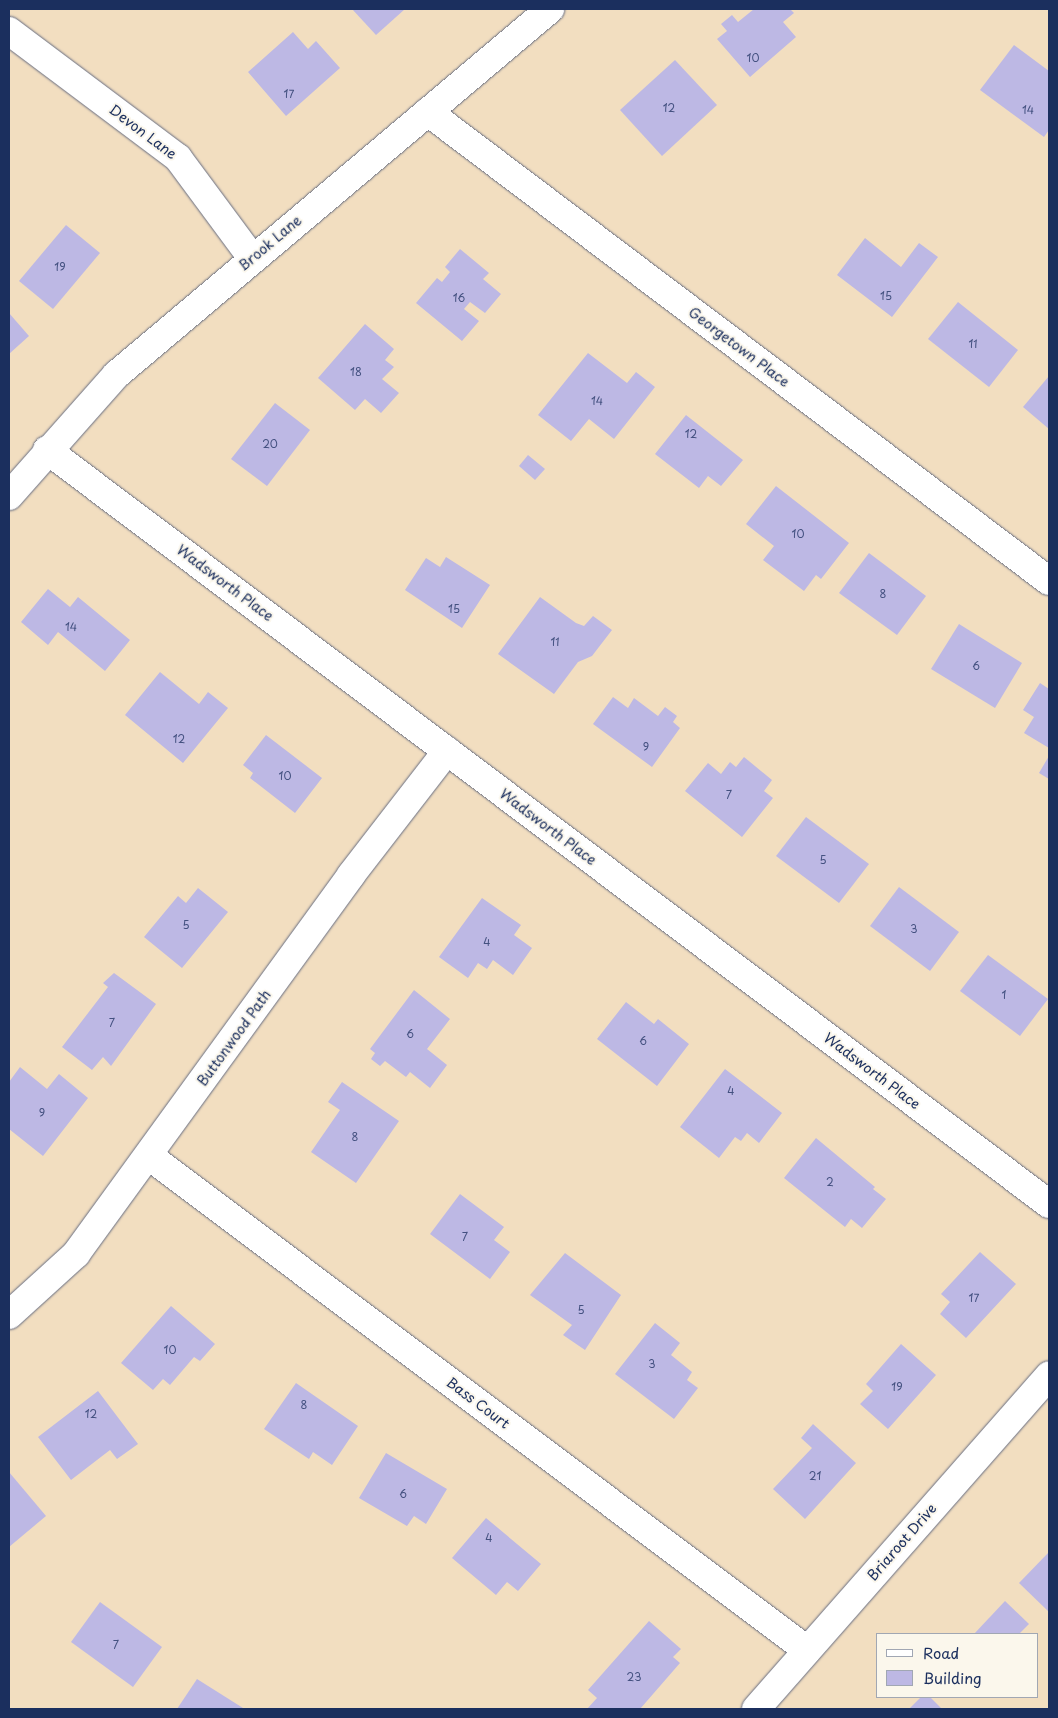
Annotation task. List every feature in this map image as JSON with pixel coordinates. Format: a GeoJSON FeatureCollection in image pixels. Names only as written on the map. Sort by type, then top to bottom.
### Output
{"type":"FeatureCollection","features":[{"type":"Feature","properties":{"kind":"street","name":"Brook Lane"},"geometry":{"type":"LineString","coordinates":[[9,496],[47,450],[116,376],[252,258],[550,9]]}},
{"type":"Feature","properties":{"kind":"street","name":"Devon Lane"},"geometry":{"type":"LineString","coordinates":[[9,32],[178,158],[252,258]]}},
{"type":"Feature","properties":{"kind":"street","name":"Georgetown Place"},"geometry":{"type":"LineString","coordinates":[[428,112],[1049,581]]}},
{"type":"Feature","properties":{"kind":"street","name":"Wadsworth Place"},"geometry":{"type":"LineString","coordinates":[[47,450],[1049,1204]]}},
{"type":"Feature","properties":{"kind":"street","name":"Buttonwood Path"},"geometry":{"type":"LineString","coordinates":[[9,1315],[76,1254],[351,876],[447,750]]}},
{"type":"Feature","properties":{"kind":"street","name":"Bass Court"},"geometry":{"type":"LineString","coordinates":[[149,1156],[807,1650]]}},
{"type":"Feature","properties":{"kind":"street","name":"Briaroot Drive"},"geometry":{"type":"LineString","coordinates":[[756,1709],[1049,1376]]}},
{"type":"Feature","properties":{"kind":"building"},"geometry":{"type":"Polygon","coordinates":[[[352,9],[405,9],[376,35],[352,9]]]}},
{"type":"Feature","properties":{"kind":"building"},"geometry":{"type":"Polygon","coordinates":[[[754,9],[790,9],[794,13],[783,22],[796,37],[750,77],[717,39],[727,31],[721,24],[732,15],[738,22],[754,9]]]}},
{"type":"Feature","properties":{"kind":"building"},"geometry":{"type":"Polygon","coordinates":[[[293,32],[308,49],[316,41],[340,68],[286,116],[248,72],[293,32]]]}},
{"type":"Feature","properties":{"kind":"building"},"geometry":{"type":"Polygon","coordinates":[[[1014,45],[1049,71],[1049,130],[1044,137],[980,90],[1014,45]]]}},
{"type":"Feature","properties":{"kind":"building"},"geometry":{"type":"Polygon","coordinates":[[[675,60],[717,105],[662,156],[620,110],[675,60]]]}},
{"type":"Feature","properties":{"kind":"building"},"geometry":{"type":"Polygon","coordinates":[[[66,225],[100,253],[53,309],[19,281],[66,225]]]}},
{"type":"Feature","properties":{"kind":"building"},"geometry":{"type":"Polygon","coordinates":[[[865,238],[901,267],[919,243],[938,257],[892,317],[837,275],[865,238]]]}},
{"type":"Feature","properties":{"kind":"building"},"geometry":{"type":"Polygon","coordinates":[[[460,249],[489,273],[483,279],[501,294],[485,313],[470,302],[464,309],[479,321],[462,341],[416,303],[437,278],[442,282],[450,272],[445,267],[460,249]]]}},
{"type":"Feature","properties":{"kind":"building"},"geometry":{"type":"Polygon","coordinates":[[[958,302],[1018,350],[989,387],[928,339],[958,302]]]}},
{"type":"Feature","properties":{"kind":"building"},"geometry":{"type":"Polygon","coordinates":[[[9,313],[29,336],[9,354],[9,313]]]}},
{"type":"Feature","properties":{"kind":"building"},"geometry":{"type":"Polygon","coordinates":[[[365,324],[394,349],[385,360],[394,367],[382,379],[399,393],[381,413],[365,399],[355,410],[318,378],[365,324]]]}},
{"type":"Feature","properties":{"kind":"building"},"geometry":{"type":"Polygon","coordinates":[[[588,353],[627,383],[636,372],[655,387],[614,439],[589,419],[571,441],[538,415],[588,353]]]}},
{"type":"Feature","properties":{"kind":"building"},"geometry":{"type":"Polygon","coordinates":[[[1049,376],[1049,429],[1023,407],[1049,376]]]}},
{"type":"Feature","properties":{"kind":"building"},"geometry":{"type":"Polygon","coordinates":[[[275,403],[310,430],[267,486],[231,459],[275,403]]]}},
{"type":"Feature","properties":{"kind":"building"},"geometry":{"type":"Polygon","coordinates":[[[686,415],[743,460],[721,486],[708,476],[699,488],[655,454],[686,415]]]}},
{"type":"Feature","properties":{"kind":"building"},"geometry":{"type":"Polygon","coordinates":[[[528,455],[545,469],[535,480],[519,466],[528,455]]]}},
{"type":"Feature","properties":{"kind":"building"},"geometry":{"type":"Polygon","coordinates":[[[776,486],[849,543],[821,579],[816,575],[804,591],[763,560],[774,546],[746,524],[776,486]]]}},
{"type":"Feature","properties":{"kind":"building"},"geometry":{"type":"Polygon","coordinates":[[[869,553],[926,596],[897,635],[839,593],[869,553]]]}},
{"type":"Feature","properties":{"kind":"building"},"geometry":{"type":"Polygon","coordinates":[[[446,557],[490,585],[462,628],[405,590],[426,558],[440,567],[446,557]]]}},
{"type":"Feature","properties":{"kind":"building"},"geometry":{"type":"Polygon","coordinates":[[[48,589],[70,607],[78,597],[130,640],[105,671],[58,632],[48,645],[21,622],[48,589]]]}},
{"type":"Feature","properties":{"kind":"building"},"geometry":{"type":"Polygon","coordinates":[[[540,597],[576,623],[584,626],[593,616],[612,630],[592,656],[578,662],[554,694],[498,654],[540,597]]]}},
{"type":"Feature","properties":{"kind":"building"},"geometry":{"type":"Polygon","coordinates":[[[959,624],[1022,663],[995,708],[931,669],[959,624]]]}},
{"type":"Feature","properties":{"kind":"building"},"geometry":{"type":"Polygon","coordinates":[[[160,672],[199,704],[208,692],[228,708],[183,763],[125,715],[160,672]]]}},
{"type":"Feature","properties":{"kind":"building"},"geometry":{"type":"Polygon","coordinates":[[[1040,683],[1049,689],[1049,748],[1024,733],[1034,717],[1023,710],[1040,683]]]}},
{"type":"Feature","properties":{"kind":"building"},"geometry":{"type":"Polygon","coordinates":[[[613,697],[628,708],[634,698],[658,716],[665,707],[677,716],[673,722],[680,728],[652,767],[593,724],[613,697]]]}},
{"type":"Feature","properties":{"kind":"building"},"geometry":{"type":"Polygon","coordinates":[[[266,735],[322,778],[295,813],[250,778],[253,773],[243,765],[266,735]]]}},
{"type":"Feature","properties":{"kind":"building"},"geometry":{"type":"Polygon","coordinates":[[[1049,756],[1049,779],[1039,773],[1049,756]]]}},
{"type":"Feature","properties":{"kind":"building"},"geometry":{"type":"Polygon","coordinates":[[[744,757],[772,780],[764,791],[773,798],[742,837],[685,791],[708,763],[721,774],[730,762],[736,767],[744,757]]]}},
{"type":"Feature","properties":{"kind":"building"},"geometry":{"type":"Polygon","coordinates":[[[806,817],[869,864],[839,903],[776,856],[806,817]]]}},
{"type":"Feature","properties":{"kind":"building"},"geometry":{"type":"Polygon","coordinates":[[[899,887],[959,932],[930,971],[870,926],[899,887]]]}},
{"type":"Feature","properties":{"kind":"building"},"geometry":{"type":"Polygon","coordinates":[[[198,888],[228,912],[182,968],[144,937],[178,896],[186,903],[198,888]]]}},
{"type":"Feature","properties":{"kind":"building"},"geometry":{"type":"Polygon","coordinates":[[[482,898],[521,925],[514,935],[532,948],[513,975],[493,960],[487,969],[478,963],[468,978],[439,957],[482,898]]]}},
{"type":"Feature","properties":{"kind":"building"},"geometry":{"type":"Polygon","coordinates":[[[988,955],[1048,999],[1020,1036],[960,991],[988,955]]]}},
{"type":"Feature","properties":{"kind":"building"},"geometry":{"type":"Polygon","coordinates":[[[114,973],[156,1004],[111,1066],[103,1057],[92,1070],[62,1047],[108,987],[103,983],[114,973]]]}},
{"type":"Feature","properties":{"kind":"building"},"geometry":{"type":"Polygon","coordinates":[[[414,990],[450,1019],[427,1049],[447,1065],[430,1088],[410,1072],[406,1077],[385,1061],[380,1066],[371,1059],[375,1053],[370,1049],[414,990]]]}},
{"type":"Feature","properties":{"kind":"building"},"geometry":{"type":"Polygon","coordinates":[[[626,1002],[654,1024],[658,1019],[689,1044],[657,1086],[597,1039],[626,1002]]]}},
{"type":"Feature","properties":{"kind":"building"},"geometry":{"type":"Polygon","coordinates":[[[20,1067],[47,1089],[59,1074],[88,1098],[43,1156],[9,1129],[9,1082],[20,1067]]]}},
{"type":"Feature","properties":{"kind":"building"},"geometry":{"type":"Polygon","coordinates":[[[725,1069],[782,1113],[759,1143],[747,1133],[741,1141],[735,1137],[719,1158],[680,1127],[725,1069]]]}},
{"type":"Feature","properties":{"kind":"building"},"geometry":{"type":"Polygon","coordinates":[[[342,1082],[399,1121],[356,1183],[311,1152],[340,1110],[328,1102],[342,1082]]]}},
{"type":"Feature","properties":{"kind":"building"},"geometry":{"type":"Polygon","coordinates":[[[816,1138],[875,1187],[873,1189],[886,1199],[862,1228],[851,1219],[845,1227],[784,1178],[816,1138]]]}},
{"type":"Feature","properties":{"kind":"building"},"geometry":{"type":"Polygon","coordinates":[[[460,1194],[504,1227],[494,1240],[510,1252],[490,1279],[430,1234],[460,1194]]]}},
{"type":"Feature","properties":{"kind":"building"},"geometry":{"type":"Polygon","coordinates":[[[980,1252],[1016,1284],[966,1338],[940,1314],[950,1302],[941,1294],[980,1252]]]}},
{"type":"Feature","properties":{"kind":"building"},"geometry":{"type":"Polygon","coordinates":[[[565,1253],[621,1295],[585,1350],[563,1335],[572,1325],[530,1295],[565,1253]]]}},
{"type":"Feature","properties":{"kind":"building"},"geometry":{"type":"Polygon","coordinates":[[[171,1306],[215,1344],[200,1361],[194,1357],[170,1385],[163,1379],[153,1390],[121,1363],[171,1306]]]}},
{"type":"Feature","properties":{"kind":"building"},"geometry":{"type":"Polygon","coordinates":[[[655,1323],[680,1343],[671,1355],[692,1372],[687,1380],[698,1388],[674,1419],[615,1374],[655,1323]]]}},
{"type":"Feature","properties":{"kind":"building"},"geometry":{"type":"Polygon","coordinates":[[[901,1344],[936,1375],[888,1429],[860,1404],[873,1391],[866,1384],[901,1344]]]}},
{"type":"Feature","properties":{"kind":"building"},"geometry":{"type":"Polygon","coordinates":[[[296,1383],[358,1426],[332,1465],[313,1452],[309,1459],[264,1429],[296,1383]]]}},
{"type":"Feature","properties":{"kind":"building"},"geometry":{"type":"Polygon","coordinates":[[[98,1391],[138,1444],[117,1459],[110,1450],[71,1480],[38,1437],[98,1391]]]}},
{"type":"Feature","properties":{"kind":"building"},"geometry":{"type":"Polygon","coordinates":[[[813,1424],[856,1463],[805,1519],[773,1489],[812,1448],[801,1438],[813,1424]]]}},
{"type":"Feature","properties":{"kind":"building"},"geometry":{"type":"Polygon","coordinates":[[[386,1453],[447,1489],[426,1524],[414,1516],[407,1526],[359,1498],[386,1453]]]}},
{"type":"Feature","properties":{"kind":"building"},"geometry":{"type":"Polygon","coordinates":[[[9,1472],[46,1516],[9,1547],[9,1472]]]}},
{"type":"Feature","properties":{"kind":"building"},"geometry":{"type":"Polygon","coordinates":[[[486,1518],[541,1564],[518,1591],[507,1582],[496,1595],[452,1558],[486,1518]]]}},
{"type":"Feature","properties":{"kind":"building"},"geometry":{"type":"Polygon","coordinates":[[[1049,1552],[1049,1612],[1019,1583],[1049,1552]]]}},
{"type":"Feature","properties":{"kind":"building"},"geometry":{"type":"Polygon","coordinates":[[[1005,1601],[1029,1624],[1020,1633],[975,1633],[1005,1601]]]}},
{"type":"Feature","properties":{"kind":"building"},"geometry":{"type":"Polygon","coordinates":[[[100,1602],[162,1647],[133,1687],[71,1642],[100,1602]]]}},
{"type":"Feature","properties":{"kind":"building"},"geometry":{"type":"Polygon","coordinates":[[[649,1621],[681,1649],[673,1657],[680,1663],[640,1709],[587,1709],[597,1698],[588,1690],[649,1621]]]}},
{"type":"Feature","properties":{"kind":"building"},"geometry":{"type":"Polygon","coordinates":[[[197,1679],[243,1708],[177,1709],[197,1679]]]}},
{"type":"Feature","properties":{"kind":"building"},"geometry":{"type":"Polygon","coordinates":[[[920,1698],[931,1698],[942,1709],[909,1709],[920,1698]]]}}]}
